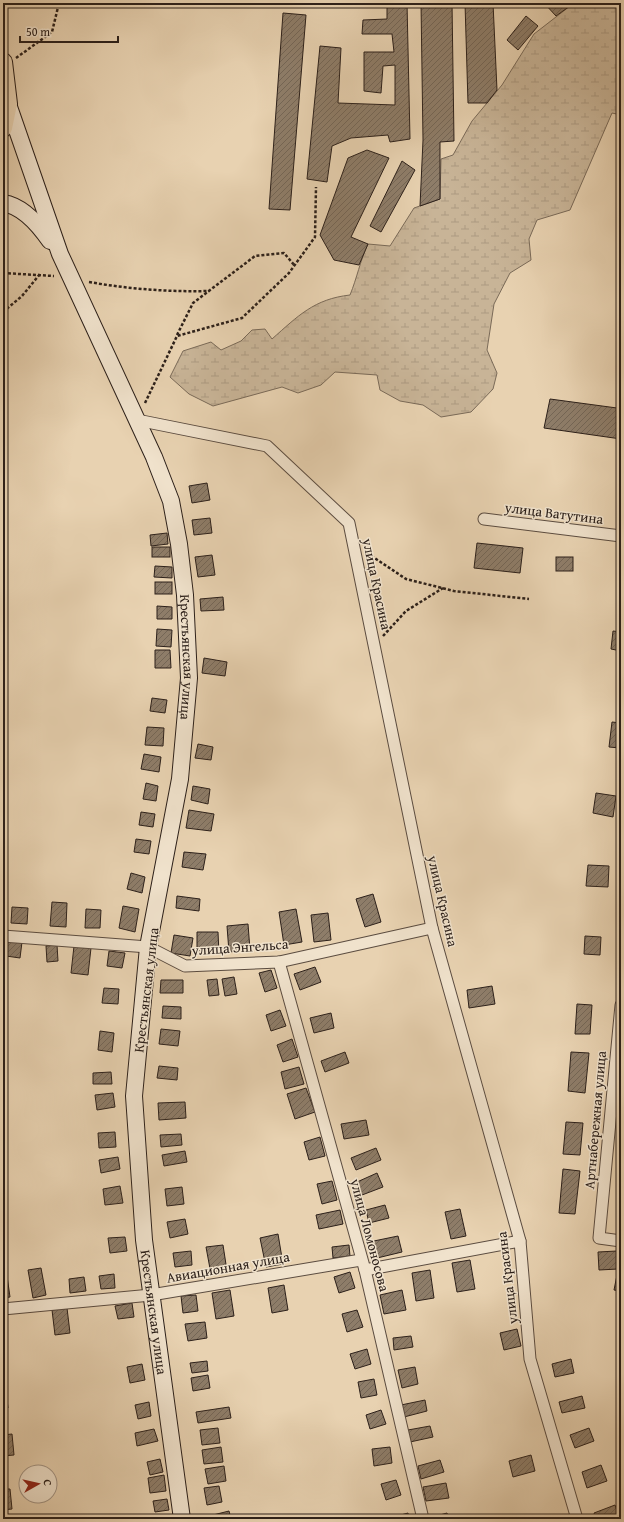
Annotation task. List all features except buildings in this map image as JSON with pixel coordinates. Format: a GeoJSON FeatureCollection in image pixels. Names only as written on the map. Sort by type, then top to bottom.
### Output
{"type":"FeatureCollection","features":[{"type":"Feature","properties":{"kind":"main road"},"geometry":{"type":"LineString","coordinates":[[3,64],[8,104],[3,128]]}},
{"type":"Feature","properties":{"kind":"street"},"geometry":{"type":"LineString","coordinates":[[8,104],[60,254]]}},
{"type":"Feature","properties":{"kind":"street"},"geometry":{"type":"LineString","coordinates":[[3,203],[11,204],[30,216],[60,254]]}},
{"type":"Feature","properties":{"kind":"street","name":"Крестьянская улица"},"geometry":{"type":"LineString","coordinates":[[60,254],[70,279],[154,457],[171,501],[179,544],[185,595],[189,678],[180,779],[148,947],[134,1096],[144,1240],[182,1519]]}},
{"type":"Feature","properties":{"kind":"street","name":"улица Красина"},"geometry":{"type":"LineString","coordinates":[[137,420],[267,446],[349,522],[432,928],[520,1241],[530,1358],[576,1519]]}},
{"type":"Feature","properties":{"kind":"street","name":"улица Ватутина"},"geometry":{"type":"LineString","coordinates":[[484,519],[621,536]]}},
{"type":"Feature","properties":{"kind":"street","name":"улица Энгельса"},"geometry":{"type":"LineString","coordinates":[[3,936],[148,947],[185,966],[279,962],[432,928]]}},
{"type":"Feature","properties":{"kind":"street","name":"улица Ломоносова"},"geometry":{"type":"LineString","coordinates":[[279,962],[363,1265],[423,1519]]}},
{"type":"Feature","properties":{"kind":"street","name":"Артнабережная улица"},"geometry":{"type":"LineString","coordinates":[[621,1005],[599,1238],[621,1241]]}},
{"type":"Feature","properties":{"kind":"street","name":"Авиационная улица"},"geometry":{"type":"LineString","coordinates":[[3,1309],[151,1295],[520,1241]]}},
{"type":"Feature","properties":{"kind":"path"},"geometry":{"type":"LineString","coordinates":[[3,64],[52,32],[59,3]]}},
{"type":"Feature","properties":{"kind":"path"},"geometry":{"type":"LineString","coordinates":[[177,336],[242,318],[289,273],[315,237],[316,187]]}},
{"type":"Feature","properties":{"kind":"path"},"geometry":{"type":"LineString","coordinates":[[137,420],[193,303],[255,256],[284,253],[295,266]]}},
{"type":"Feature","properties":{"kind":"path"},"geometry":{"type":"LineString","coordinates":[[3,273],[40,274],[123,288],[176,292],[209,291]]}},
{"type":"Feature","properties":{"kind":"path"},"geometry":{"type":"LineString","coordinates":[[3,312],[22,296],[40,274]]}},
{"type":"Feature","properties":{"kind":"path"},"geometry":{"type":"LineString","coordinates":[[353,544],[406,579],[444,588],[529,598]]}},
{"type":"Feature","properties":{"kind":"path"},"geometry":{"type":"LineString","coordinates":[[374,645],[406,611],[444,588]]}},
{"type":"Feature","properties":{"kind":"green space"},"geometry":{"type":"Polygon","coordinates":[[[574,3],[621,3],[621,115],[612,113],[570,210],[537,220],[529,239],[531,260],[510,273],[494,304],[487,350],[497,373],[493,389],[471,412],[441,417],[423,405],[400,401],[380,390],[377,375],[335,372],[321,385],[298,393],[282,387],[213,406],[189,394],[170,377],[183,351],[211,342],[221,350],[241,341],[252,330],[265,329],[272,339],[307,310],[326,300],[350,295],[368,244],[390,246],[414,208],[440,199],[441,159],[453,155],[472,121],[502,85],[534,34],[574,3]]]}}]}
